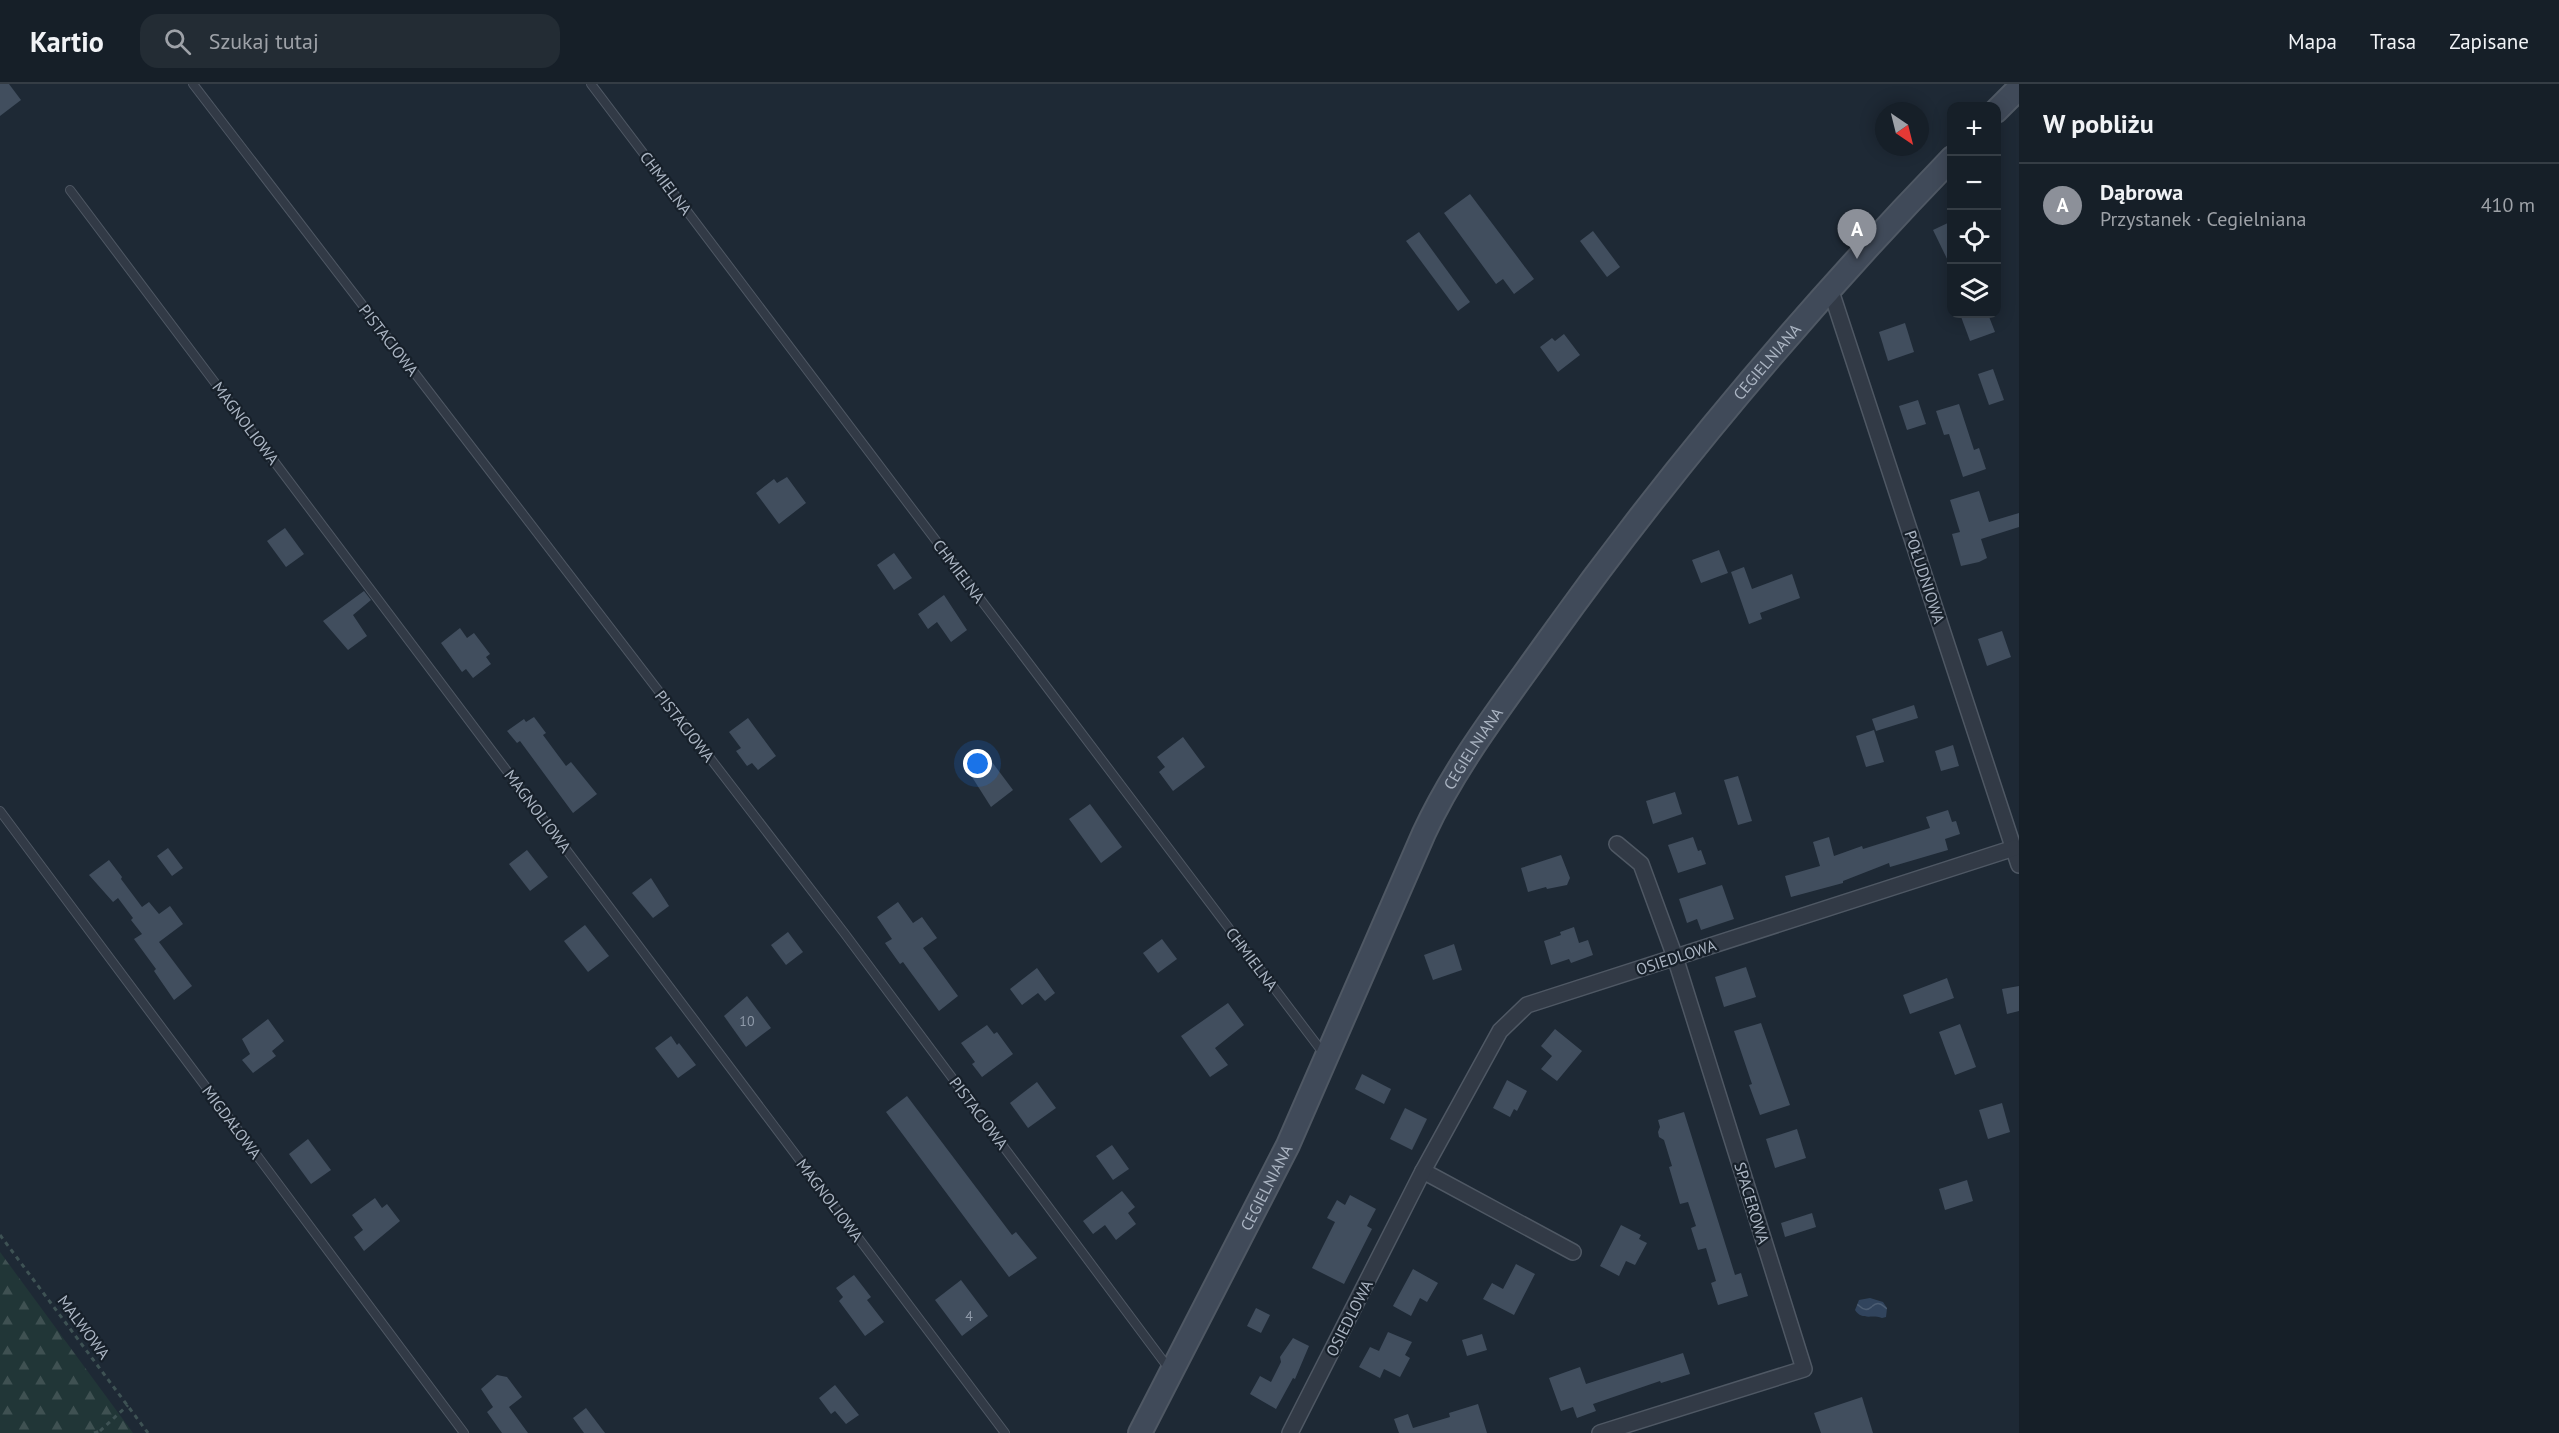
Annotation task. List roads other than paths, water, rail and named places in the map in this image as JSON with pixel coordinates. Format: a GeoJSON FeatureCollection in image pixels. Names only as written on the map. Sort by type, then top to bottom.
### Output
{"type":"FeatureCollection","features":[{"type":"Feature","properties":{"kind":"street"},"geometry":{"type":"LineString","coordinates":[[2001,106],[2019,88]]}},
{"type":"Feature","properties":{"kind":"street","name":"CEGIELNIANA"},"geometry":{"type":"LineString","coordinates":[[1140,1433],[1288,1145],[1424,832],[1466,757],[1633,525],[1830,288],[1947,163]]}},
{"type":"Feature","properties":{"kind":"street","name":"POŁUDNIOWA"},"geometry":{"type":"LineString","coordinates":[[1830,288],[2012,819],[2013,848],[2019,865]]}},
{"type":"Feature","properties":{"kind":"street","name":"SPACEROWA"},"geometry":{"type":"LineString","coordinates":[[1600,1433],[1804,1370],[1675,957],[1641,864],[1617,844]]}},
{"type":"Feature","properties":{"kind":"street","name":"OSIEDLOWA"},"geometry":{"type":"LineString","coordinates":[[1290,1433],[1423,1171],[1500,1031],[1527,1005],[2013,848]]}},
{"type":"Feature","properties":{"kind":"street"},"geometry":{"type":"LineString","coordinates":[[1423,1171],[1573,1252]]}},
{"type":"Feature","properties":{"kind":"lane","name":"PISTACJOWA"},"geometry":{"type":"LineString","coordinates":[[193,84],[845,934],[1172,1372]]}},
{"type":"Feature","properties":{"kind":"lane","name":"CHMIELNA"},"geometry":{"type":"LineString","coordinates":[[591,84],[1327,1058]]}},
{"type":"Feature","properties":{"kind":"lane","name":"MAGNOLIOWA"},"geometry":{"type":"LineString","coordinates":[[70,190],[1005,1433]]}},
{"type":"Feature","properties":{"kind":"lane","name":"MIGDAŁOWA"},"geometry":{"type":"LineString","coordinates":[[0,812],[464,1433]]}},
{"type":"Feature","properties":{"kind":"water"},"geometry":{"type":"Polygon","coordinates":[[[1870,1298],[1883,1302],[1887,1308],[1886,1317],[1864,1316],[1855,1310],[1859,1300],[1870,1298]]]}},
{"type":"Feature","properties":{"kind":"place","name":"Dąbrowa"},"geometry":{"type":"Point","coordinates":[1857,259]}}]}
